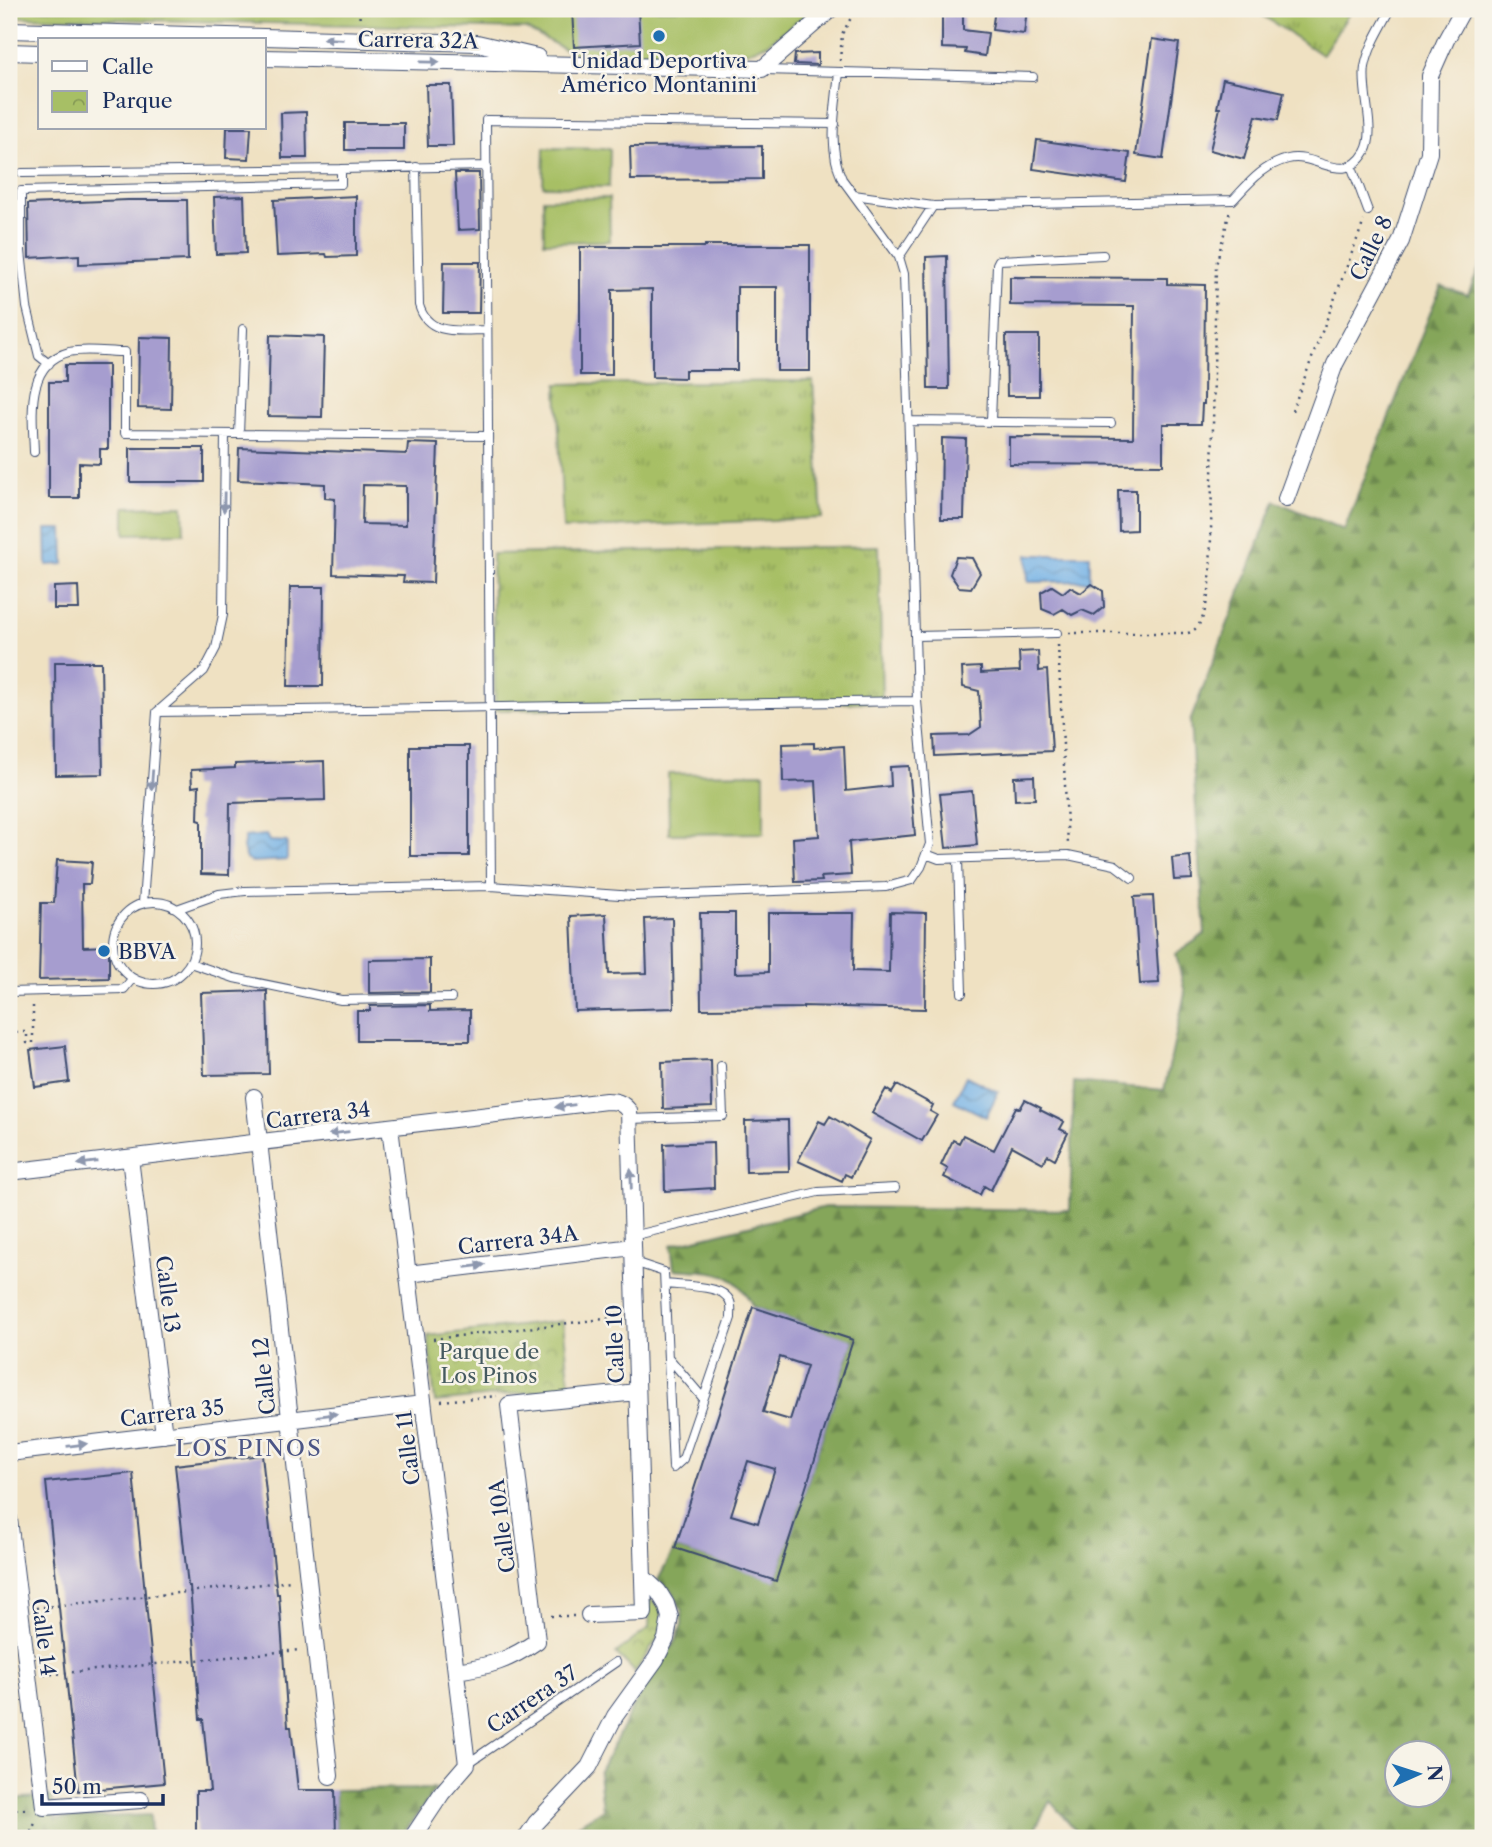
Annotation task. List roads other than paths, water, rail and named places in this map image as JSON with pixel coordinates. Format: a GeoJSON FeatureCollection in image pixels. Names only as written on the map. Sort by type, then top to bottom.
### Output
{"type":"FeatureCollection","features":[{"type":"Feature","properties":{"kind":"street"},"geometry":{"type":"LineString","coordinates":[[762,69],[831,9]]}},
{"type":"Feature","properties":{"kind":"street","name":"Calle 8"},"geometry":{"type":"LineString","coordinates":[[1286,499],[1335,364],[1401,241],[1429,153],[1430,76],[1463,9]]}},
{"type":"Feature","properties":{"kind":"street","name":"Carrera 32A"},"geometry":{"type":"LineString","coordinates":[[9,30],[477,43],[570,65]]}},
{"type":"Feature","properties":{"kind":"street"},"geometry":{"type":"LineString","coordinates":[[9,52],[38,52]]}},
{"type":"Feature","properties":{"kind":"street","name":"Carrera 32A"},"geometry":{"type":"LineString","coordinates":[[266,58],[762,69]]}},
{"type":"Feature","properties":{"kind":"street","name":"Calle 12"},"geometry":{"type":"LineString","coordinates":[[254,1097],[330,1776]]}},
{"type":"Feature","properties":{"kind":"street","name":"Carrera 34"},"geometry":{"type":"LineString","coordinates":[[9,1172],[606,1101],[617,1101],[629,1115]]}},
{"type":"Feature","properties":{"kind":"street","name":"Calle 10"},"geometry":{"type":"LineString","coordinates":[[589,1615],[644,1614],[629,1115]]}},
{"type":"Feature","properties":{"kind":"street","name":"Calle 11"},"geometry":{"type":"LineString","coordinates":[[390,1127],[467,1765]]}},
{"type":"Feature","properties":{"kind":"street","name":"Calle 13"},"geometry":{"type":"LineString","coordinates":[[130,1158],[164,1435]]}},
{"type":"Feature","properties":{"kind":"street","name":"Carrera 34A"},"geometry":{"type":"LineString","coordinates":[[408,1274],[633,1248]]}},
{"type":"Feature","properties":{"kind":"street","name":"Calle 10A"},"geometry":{"type":"LineString","coordinates":[[456,1671],[504,1662],[537,1641],[509,1405],[637,1392]]}},
{"type":"Feature","properties":{"kind":"street","name":"Carrera 35"},"geometry":{"type":"LineString","coordinates":[[9,1453],[423,1404]]}},
{"type":"Feature","properties":{"kind":"street","name":"Calle 14"},"geometry":{"type":"LineString","coordinates":[[9,1519],[44,1807],[141,1800]]}},
{"type":"Feature","properties":{"kind":"street"},"geometry":{"type":"LineString","coordinates":[[526,1838],[536,1823],[589,1767],[615,1716],[656,1659],[666,1639],[670,1617],[667,1604],[643,1577]]}},
{"type":"Feature","properties":{"kind":"street"},"geometry":{"type":"LineString","coordinates":[[412,1838],[442,1793],[467,1765]]}},
{"type":"Feature","properties":{"kind":"lane"},"geometry":{"type":"LineString","coordinates":[[854,195],[933,206],[1233,200],[1256,175],[1271,164],[1284,160],[1303,158],[1337,169],[1351,165],[1364,154],[1368,144],[1370,135],[1364,85],[1365,68],[1370,48],[1391,9]]}},
{"type":"Feature","properties":{"kind":"lane"},"geometry":{"type":"LineString","coordinates":[[762,69],[1034,77]]}},
{"type":"Feature","properties":{"kind":"lane"},"geometry":{"type":"LineString","coordinates":[[177,909],[219,894],[245,891],[491,886],[634,896],[886,887],[912,880],[921,867],[930,844],[917,701],[904,274],[899,257],[836,165],[835,124],[839,72]]}},
{"type":"Feature","properties":{"kind":"lane"},"geometry":{"type":"LineString","coordinates":[[491,886],[486,120],[835,124]]}},
{"type":"Feature","properties":{"kind":"lane"},"geometry":{"type":"LineString","coordinates":[[1351,165],[1368,211]]}},
{"type":"Feature","properties":{"kind":"lane"},"geometry":{"type":"LineString","coordinates":[[22,173],[486,166]]}},
{"type":"Feature","properties":{"kind":"lane"},"geometry":{"type":"LineString","coordinates":[[416,167],[419,305],[422,314],[435,328],[487,330]]}},
{"type":"Feature","properties":{"kind":"lane"},"geometry":{"type":"LineString","coordinates":[[48,364],[39,356],[27,307],[21,251],[21,191],[341,184],[341,169]]}},
{"type":"Feature","properties":{"kind":"lane"},"geometry":{"type":"LineString","coordinates":[[899,257],[933,206]]}},
{"type":"Feature","properties":{"kind":"lane"},"geometry":{"type":"LineString","coordinates":[[991,421],[999,260],[1103,255]]}},
{"type":"Feature","properties":{"kind":"lane"},"geometry":{"type":"LineString","coordinates":[[239,434],[243,328]]}},
{"type":"Feature","properties":{"kind":"lane"},"geometry":{"type":"LineString","coordinates":[[34,452],[33,387],[48,364],[71,351],[125,352],[125,433],[488,436]]}},
{"type":"Feature","properties":{"kind":"lane"},"geometry":{"type":"LineString","coordinates":[[909,421],[1111,423]]}},
{"type":"Feature","properties":{"kind":"lane"},"geometry":{"type":"LineString","coordinates":[[143,903],[157,712],[204,671],[216,648],[223,615],[225,434]]}},
{"type":"Feature","properties":{"kind":"lane"},"geometry":{"type":"LineString","coordinates":[[915,636],[1058,633]]}},
{"type":"Feature","properties":{"kind":"lane"},"geometry":{"type":"LineString","coordinates":[[157,712],[917,701]]}},
{"type":"Feature","properties":{"kind":"lane"},"geometry":{"type":"LineString","coordinates":[[926,854],[939,859],[1068,855],[1115,865],[1132,878]]}},
{"type":"Feature","properties":{"kind":"lane"},"geometry":{"type":"LineString","coordinates":[[958,859],[962,993]]}},
{"type":"Feature","properties":{"kind":"lane"},"geometry":{"type":"LineString","coordinates":[[143,903],[166,903],[177,909],[186,917],[192,928],[194,952],[190,964],[170,982],[144,984],[132,979],[116,961],[112,937],[122,916],[143,903]]}},
{"type":"Feature","properties":{"kind":"lane"},"geometry":{"type":"LineString","coordinates":[[190,964],[234,978],[341,1000],[452,998]]}},
{"type":"Feature","properties":{"kind":"lane"},"geometry":{"type":"LineString","coordinates":[[9,992],[124,989],[132,979]]}},
{"type":"Feature","properties":{"kind":"lane"},"geometry":{"type":"LineString","coordinates":[[629,1115],[723,1116],[721,1066]]}},
{"type":"Feature","properties":{"kind":"lane"},"geometry":{"type":"LineString","coordinates":[[633,1248],[818,1192],[895,1188]]}},
{"type":"Feature","properties":{"kind":"lane"},"geometry":{"type":"LineString","coordinates":[[633,1248],[664,1272],[673,1468],[682,1459],[732,1318],[732,1304],[727,1296],[717,1290],[665,1284]]}},
{"type":"Feature","properties":{"kind":"lane"},"geometry":{"type":"LineString","coordinates":[[668,1356],[703,1398]]}},
{"type":"Feature","properties":{"kind":"lane","name":"Carrera 37"},"geometry":{"type":"LineString","coordinates":[[467,1765],[616,1662]]}},
{"type":"Feature","properties":{"kind":"water"},"geometry":{"type":"Polygon","coordinates":[[[46,529],[63,529],[64,564],[47,565],[46,529]]]}},
{"type":"Feature","properties":{"kind":"water"},"geometry":{"type":"Polygon","coordinates":[[[1027,555],[1090,555],[1090,581],[1028,582],[1027,555]]]}},
{"type":"Feature","properties":{"kind":"water"},"geometry":{"type":"Polygon","coordinates":[[[266,835],[269,841],[287,842],[287,860],[251,862],[246,859],[243,848],[245,837],[266,835]]]}},
{"type":"Feature","properties":{"kind":"water"},"geometry":{"type":"Polygon","coordinates":[[[966,1076],[998,1092],[986,1117],[954,1101],[966,1076]]]}},
{"type":"Feature","properties":{"kind":"place","name":"Unidad Deportiva Américo Montanini"},"geometry":{"type":"Point","coordinates":[659,36]}},
{"type":"Feature","properties":{"kind":"place","name":"BBVA"},"geometry":{"type":"Point","coordinates":[104,951]}},
{"type":"Feature","properties":{"kind":"district","name":"LOS PINOS"},"geometry":{"type":"Point","coordinates":[249,1448]}},
{"type":"Feature","properties":{"kind":"park label","name":"Parque de Los Pinos"},"geometry":{"type":"Point","coordinates":[489,1363]}}]}
